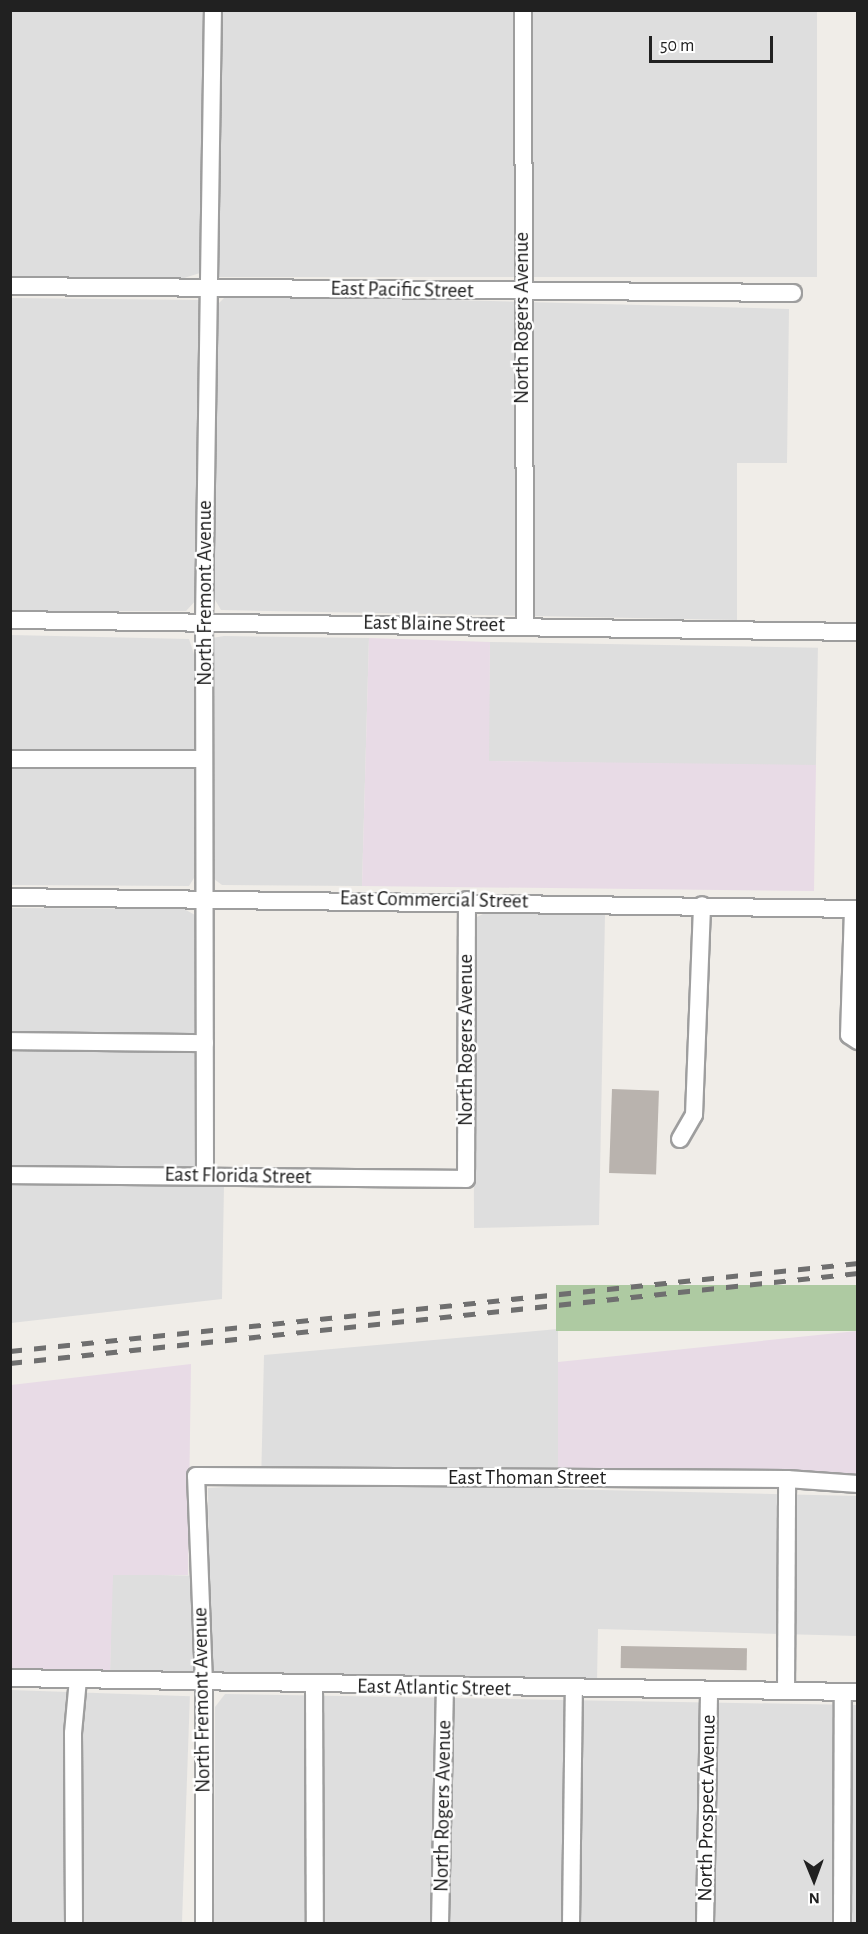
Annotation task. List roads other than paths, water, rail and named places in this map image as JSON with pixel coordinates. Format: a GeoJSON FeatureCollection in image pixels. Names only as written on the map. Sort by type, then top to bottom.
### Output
{"type":"FeatureCollection","features":[{"type":"Feature","properties":{"kind":"street","name":"North Fremont Avenue"},"geometry":{"type":"LineString","coordinates":[[205,1176],[204,621],[213,10]]}},
{"type":"Feature","properties":{"kind":"street","name":"North Rogers Avenue"},"geometry":{"type":"LineString","coordinates":[[523,10],[521,293],[525,626]]}},
{"type":"Feature","properties":{"kind":"street","name":"East Pacific Street"},"geometry":{"type":"LineString","coordinates":[[10,286],[208,285],[521,293],[793,293]]}},
{"type":"Feature","properties":{"kind":"street","name":"East Blaine Street"},"geometry":{"type":"LineString","coordinates":[[10,620],[858,632]]}},
{"type":"Feature","properties":{"kind":"street"},"geometry":{"type":"LineString","coordinates":[[10,759],[204,759]]}},
{"type":"Feature","properties":{"kind":"street","name":"East Commercial Street"},"geometry":{"type":"LineString","coordinates":[[10,897],[467,900],[855,909]]}},
{"type":"Feature","properties":{"kind":"street","name":"North Rogers Avenue"},"geometry":{"type":"LineString","coordinates":[[466,1179],[467,900]]}},
{"type":"Feature","properties":{"kind":"street"},"geometry":{"type":"LineString","coordinates":[[680,1139],[694,1115],[702,905]]}},
{"type":"Feature","properties":{"kind":"street"},"geometry":{"type":"LineString","coordinates":[[855,909],[849,1035],[858,1041]]}},
{"type":"Feature","properties":{"kind":"street"},"geometry":{"type":"LineString","coordinates":[[10,1041],[205,1042]]}},
{"type":"Feature","properties":{"kind":"street","name":"East Florida Street"},"geometry":{"type":"LineString","coordinates":[[10,1175],[466,1179]]}},
{"type":"Feature","properties":{"kind":"street","name":"North Fremont Avenue"},"geometry":{"type":"LineString","coordinates":[[196,1476],[204,1683],[204,1923]]}},
{"type":"Feature","properties":{"kind":"street","name":"East Thoman Street"},"geometry":{"type":"LineString","coordinates":[[196,1476],[787,1479],[858,1484]]}},
{"type":"Feature","properties":{"kind":"street"},"geometry":{"type":"LineString","coordinates":[[786,1691],[787,1479]]}},
{"type":"Feature","properties":{"kind":"street","name":"East Atlantic Street"},"geometry":{"type":"LineString","coordinates":[[10,1678],[445,1688],[850,1692]]}},
{"type":"Feature","properties":{"kind":"street"},"geometry":{"type":"LineString","coordinates":[[74,1923],[74,1733],[78,1679]]}},
{"type":"Feature","properties":{"kind":"street"},"geometry":{"type":"LineString","coordinates":[[314,1685],[315,1923]]}},
{"type":"Feature","properties":{"kind":"street","name":"North Rogers Avenue"},"geometry":{"type":"LineString","coordinates":[[440,1923],[445,1688]]}},
{"type":"Feature","properties":{"kind":"street"},"geometry":{"type":"LineString","coordinates":[[571,1923],[574,1690]]}},
{"type":"Feature","properties":{"kind":"street","name":"North Prospect Avenue"},"geometry":{"type":"LineString","coordinates":[[705,1923],[709,1692]]}},
{"type":"Feature","properties":{"kind":"street"},"geometry":{"type":"LineString","coordinates":[[842,1923],[850,1692]]}},
{"type":"Feature","properties":{"kind":"railway"},"geometry":{"type":"LineString","coordinates":[[10,1351],[858,1263]]}},
{"type":"Feature","properties":{"kind":"railway"},"geometry":{"type":"LineString","coordinates":[[10,1363],[858,1273]]}}]}
